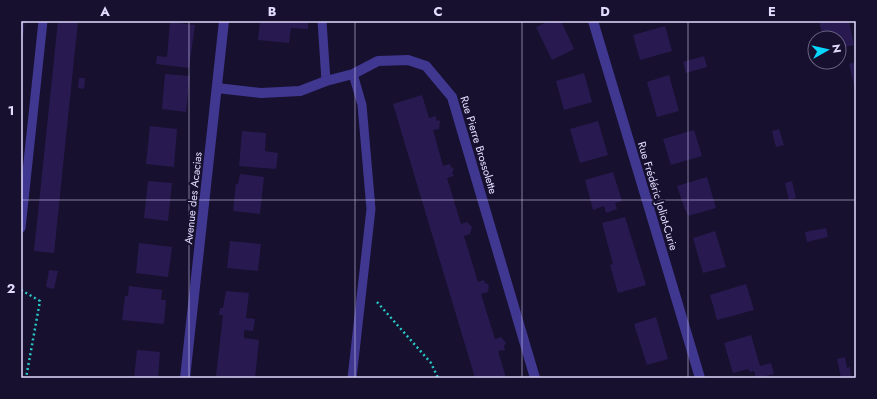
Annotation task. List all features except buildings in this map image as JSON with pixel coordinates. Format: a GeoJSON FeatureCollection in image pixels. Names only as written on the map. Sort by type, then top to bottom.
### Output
{"type":"FeatureCollection","features":[{"type":"Feature","properties":{"kind":"street","name":"Avenue des Acacias"},"geometry":{"type":"LineString","coordinates":[[185,378],[224,21]]}},
{"type":"Feature","properties":{"kind":"street","name":"Rue Frédéric Joliot-Curie"},"geometry":{"type":"LineString","coordinates":[[593,21],[700,378]]}},
{"type":"Feature","properties":{"kind":"street","name":"Rue Pierre Brossolette"},"geometry":{"type":"LineString","coordinates":[[217,88],[262,94],[300,91],[326,81],[354,74],[378,61],[408,60],[426,66],[452,97],[535,378]]}},
{"type":"Feature","properties":{"kind":"lane"},"geometry":{"type":"LineString","coordinates":[[21,228],[43,21]]}},
{"type":"Feature","properties":{"kind":"lane"},"geometry":{"type":"LineString","coordinates":[[322,21],[326,81]]}},
{"type":"Feature","properties":{"kind":"lane"},"geometry":{"type":"LineString","coordinates":[[352,378],[371,209],[362,105],[354,74]]}},
{"type":"Feature","properties":{"kind":"path"},"geometry":{"type":"LineString","coordinates":[[362,286],[432,363],[438,378]]}},
{"type":"Feature","properties":{"kind":"path"},"geometry":{"type":"LineString","coordinates":[[21,290],[40,301],[26,378]]}}]}
